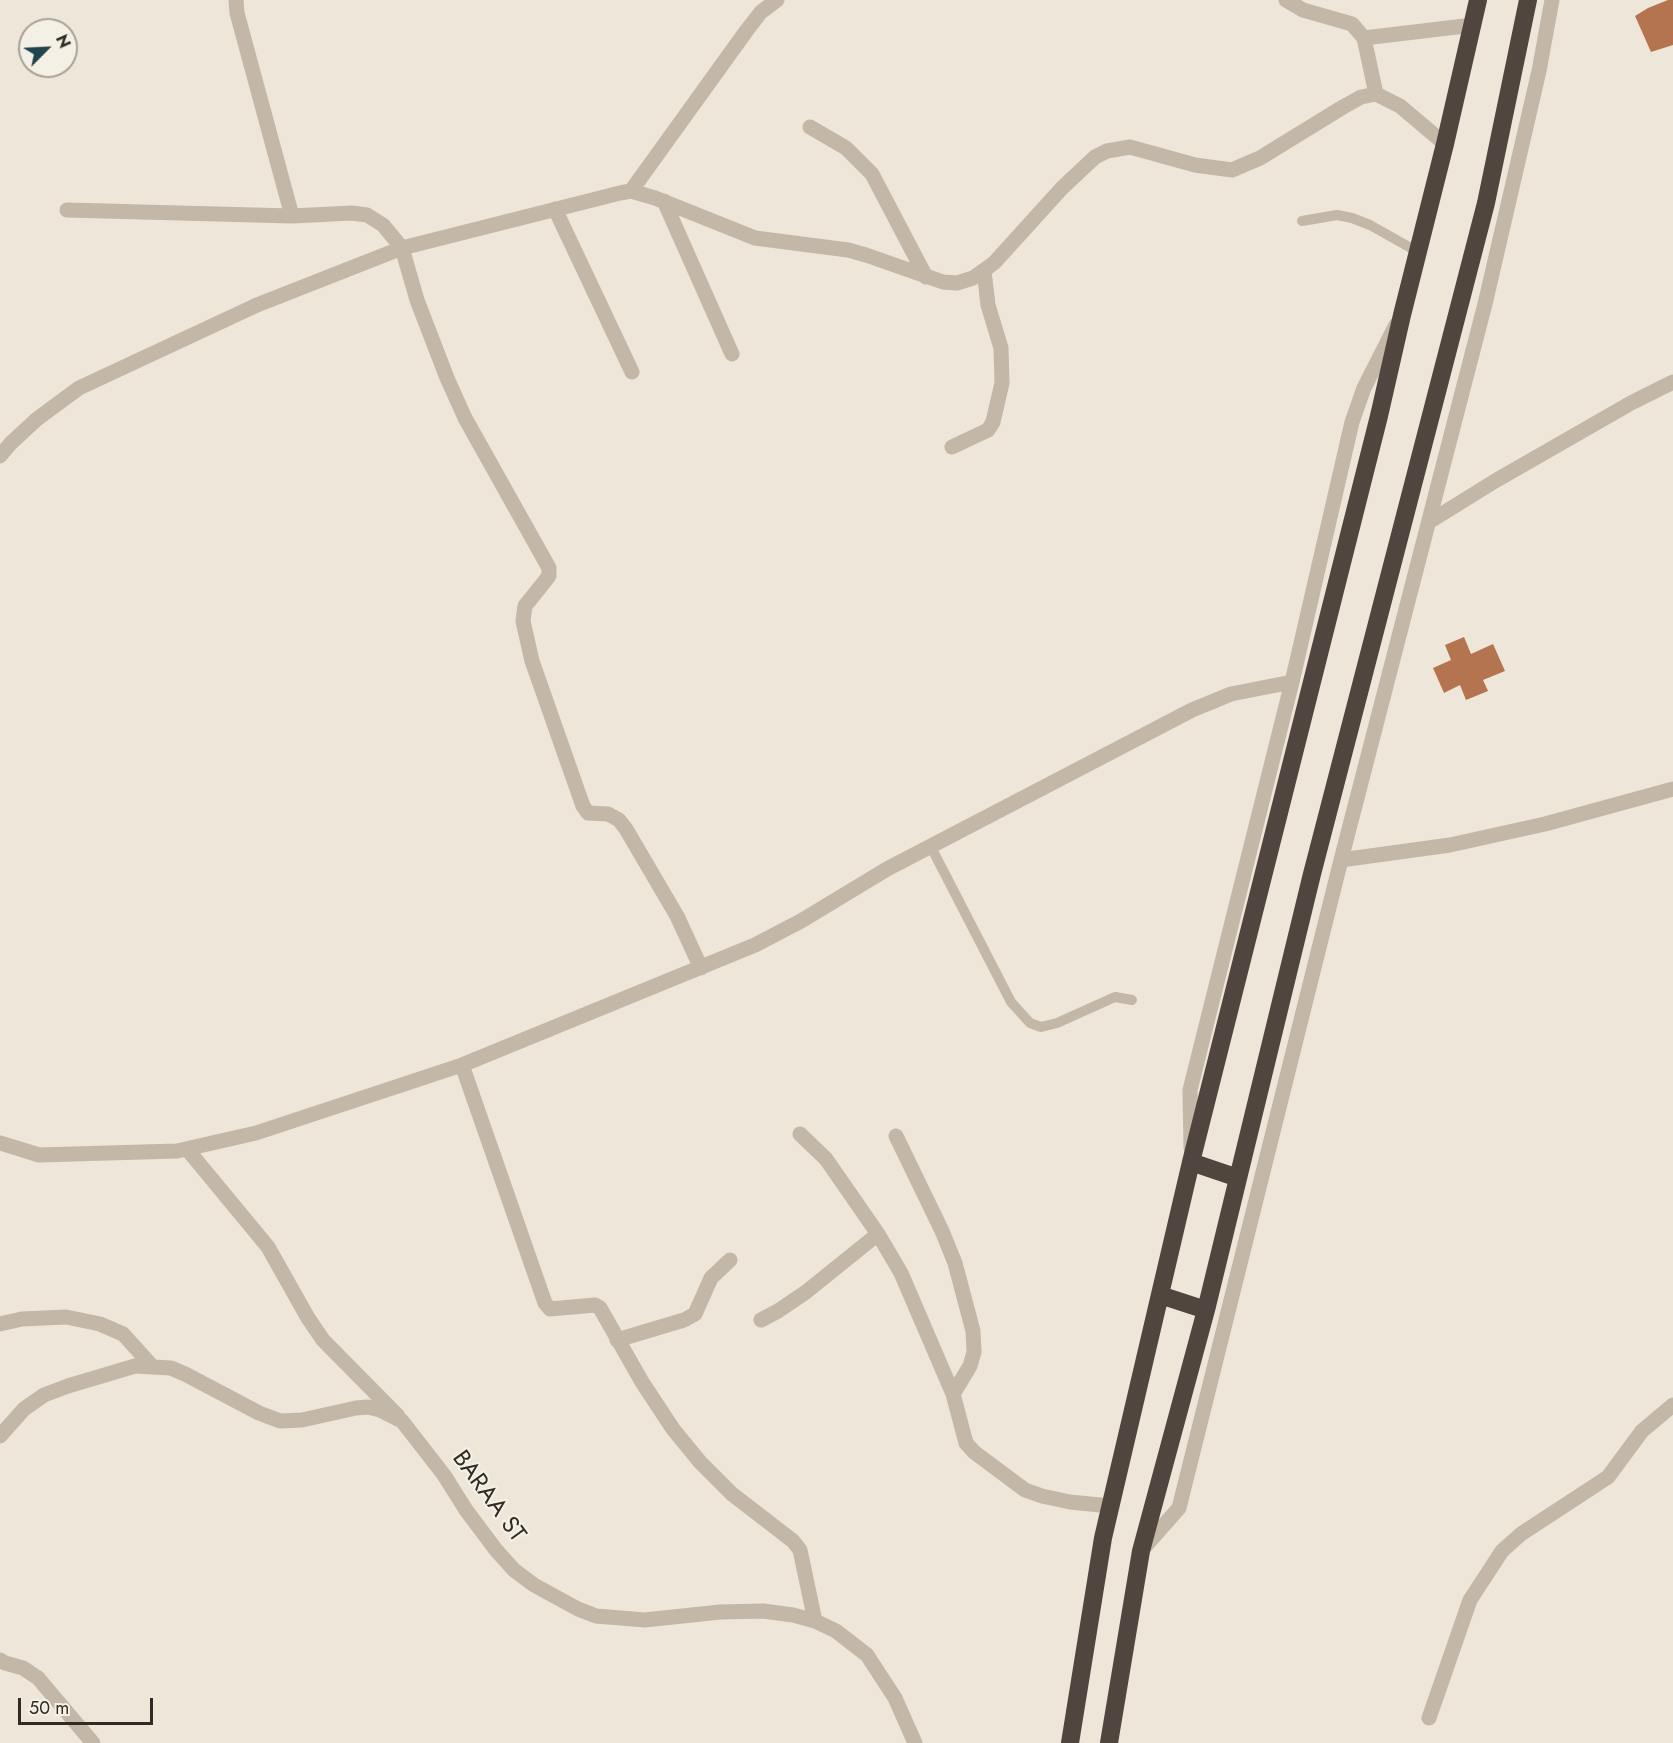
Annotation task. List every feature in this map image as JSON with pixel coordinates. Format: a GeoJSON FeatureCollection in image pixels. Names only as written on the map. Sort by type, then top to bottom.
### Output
{"type":"FeatureCollection","features":[{"type":"Feature","properties":{"kind":"highway"},"geometry":{"type":"LineString","coordinates":[[1070,1743],[1110,1506],[1191,1162],[1376,428],[1478,0]]}},
{"type":"Feature","properties":{"kind":"highway"},"geometry":{"type":"LineString","coordinates":[[1109,1743],[1142,1551],[1206,1310],[1312,874],[1486,203],[1528,0]]}},
{"type":"Feature","properties":{"kind":"highway"},"geometry":{"type":"LineString","coordinates":[[1191,1162],[1238,1178]]}},
{"type":"Feature","properties":{"kind":"highway"},"geometry":{"type":"LineString","coordinates":[[1160,1295],[1206,1310]]}},
{"type":"Feature","properties":{"kind":"street"},"geometry":{"type":"LineString","coordinates":[[236,0],[237,13],[292,216]]}},
{"type":"Feature","properties":{"kind":"street"},"geometry":{"type":"LineString","coordinates":[[1286,0],[1303,10],[1352,24],[1364,38],[1376,94]]}},
{"type":"Feature","properties":{"kind":"street"},"geometry":{"type":"LineString","coordinates":[[1142,1551],[1179,1508],[1341,860],[1487,293],[1539,71],[1552,0]]}},
{"type":"Feature","properties":{"kind":"street"},"geometry":{"type":"LineString","coordinates":[[631,191],[747,30],[761,12],[774,1]]}},
{"type":"Feature","properties":{"kind":"street"},"geometry":{"type":"LineString","coordinates":[[1364,38],[1473,25]]}},
{"type":"Feature","properties":{"kind":"street"},"geometry":{"type":"LineString","coordinates":[[0,456],[38,419],[79,388],[257,305],[402,248],[631,191],[664,201],[755,238],[848,250],[926,277],[957,283],[973,278],[994,263],[1062,188],[1095,158],[1107,151],[1130,147],[1195,165],[1232,170],[1260,158],[1361,97],[1376,94],[1400,106],[1445,144]]}},
{"type":"Feature","properties":{"kind":"street"},"geometry":{"type":"LineString","coordinates":[[810,127],[846,148],[872,174],[926,277]]}},
{"type":"Feature","properties":{"kind":"street"},"geometry":{"type":"LineString","coordinates":[[664,201],[732,354]]}},
{"type":"Feature","properties":{"kind":"street"},"geometry":{"type":"LineString","coordinates":[[67,210],[292,216],[352,213],[367,215],[383,225],[402,248],[417,300],[461,408],[549,568],[549,576],[525,606],[523,621],[532,661],[583,806],[588,813],[608,814],[619,820],[626,829],[677,916],[702,968]]}},
{"type":"Feature","properties":{"kind":"street"},"geometry":{"type":"LineString","coordinates":[[555,210],[632,372]]}},
{"type":"Feature","properties":{"kind":"street"},"geometry":{"type":"LineString","coordinates":[[952,447],[988,430],[993,422],[1002,383],[1001,348],[988,305],[984,271]]}},
{"type":"Feature","properties":{"kind":"street"},"geometry":{"type":"LineString","coordinates":[[1191,1162],[1190,1090],[1292,682],[1352,422],[1364,388],[1402,315]]}},
{"type":"Feature","properties":{"kind":"street"},"geometry":{"type":"LineString","coordinates":[[1429,522],[1621,408],[1673,382]]}},
{"type":"Feature","properties":{"kind":"street"},"geometry":{"type":"LineString","coordinates":[[0,1143],[39,1155],[177,1151],[256,1133],[462,1065],[702,968],[801,921],[887,869],[1191,710],[1231,694],[1292,682]]}},
{"type":"Feature","properties":{"kind":"street"},"geometry":{"type":"LineString","coordinates":[[1341,860],[1450,845],[1534,827],[1673,789]]}},
{"type":"Feature","properties":{"kind":"street"},"geometry":{"type":"LineString","coordinates":[[462,1065],[545,1303],[550,1309],[595,1305],[600,1308],[617,1340],[673,1429],[700,1462],[732,1494],[793,1541],[800,1550],[815,1620]]}},
{"type":"Feature","properties":{"kind":"street"},"geometry":{"type":"LineString","coordinates":[[800,1134],[826,1159],[902,1273],[953,1394],[966,1443],[974,1452],[1025,1490],[1070,1502],[1110,1506]]}},
{"type":"Feature","properties":{"kind":"street"},"geometry":{"type":"LineString","coordinates":[[896,1136],[956,1263],[973,1331],[974,1352],[970,1366],[953,1394]]}},
{"type":"Feature","properties":{"kind":"street"},"geometry":{"type":"LineString","coordinates":[[187,1149],[268,1247],[322,1340],[392,1408],[402,1421]]}},
{"type":"Feature","properties":{"kind":"street"},"geometry":{"type":"LineString","coordinates":[[761,1320],[806,1292],[878,1234]]}},
{"type":"Feature","properties":{"kind":"street"},"geometry":{"type":"LineString","coordinates":[[617,1340],[684,1320],[695,1314],[711,1278],[730,1260]]}},
{"type":"Feature","properties":{"kind":"street"},"geometry":{"type":"LineString","coordinates":[[0,1324],[22,1319],[66,1317],[100,1324],[123,1334],[152,1366]]}},
{"type":"Feature","properties":{"kind":"street","name":"BARAA ST"},"geometry":{"type":"LineString","coordinates":[[0,1436],[24,1409],[44,1395],[135,1366],[171,1368],[280,1421],[302,1420],[368,1407],[380,1410],[402,1421],[444,1474],[466,1510],[514,1570],[534,1585],[596,1616],[645,1620],[720,1612],[763,1611],[815,1620],[836,1631],[867,1655],[895,1698],[915,1743]]}},
{"type":"Feature","properties":{"kind":"street"},"geometry":{"type":"LineString","coordinates":[[1429,1718],[1470,1600],[1502,1551],[1521,1534],[1608,1477],[1642,1431],[1673,1405]]}},
{"type":"Feature","properties":{"kind":"street"},"geometry":{"type":"LineString","coordinates":[[0,1660],[23,1668],[38,1678],[93,1743]]}},
{"type":"Feature","properties":{"kind":"lane"},"geometry":{"type":"LineString","coordinates":[[1302,220],[1337,215],[1352,218],[1370,225],[1418,252]]}},
{"type":"Feature","properties":{"kind":"lane"},"geometry":{"type":"LineString","coordinates":[[931,846],[1011,1002],[1030,1023],[1041,1027],[1057,1023],[1115,997],[1132,1000]]}},
{"type":"Feature","properties":{"kind":"building"},"geometry":{"type":"Polygon","coordinates":[[[1668,0],[1673,0],[1673,45],[1651,52],[1635,16],[1668,0]]]}},
{"type":"Feature","properties":{"kind":"building"},"geometry":{"type":"Polygon","coordinates":[[[1464,637],[1471,654],[1493,644],[1505,671],[1483,680],[1488,691],[1466,700],[1460,685],[1444,693],[1433,668],[1451,660],[1445,645],[1464,637]]]}}]}
